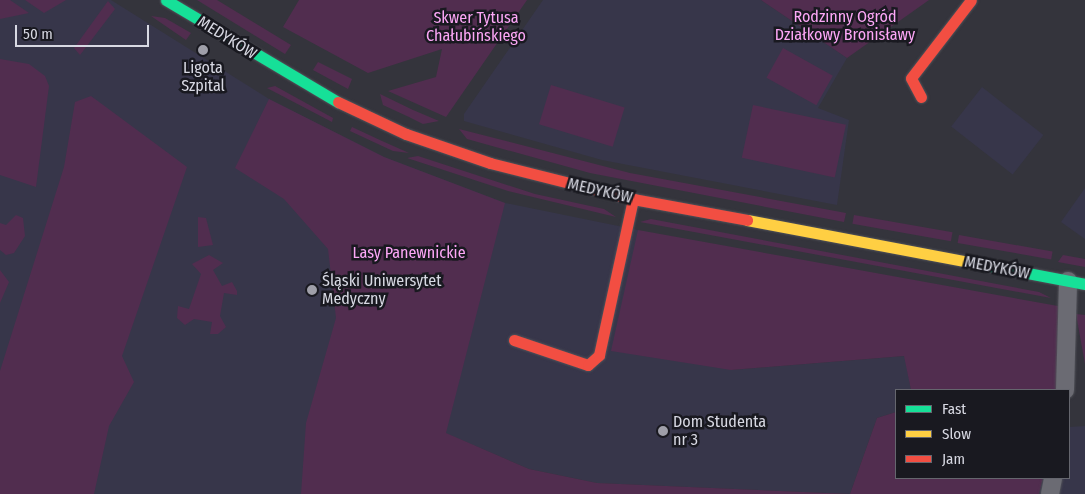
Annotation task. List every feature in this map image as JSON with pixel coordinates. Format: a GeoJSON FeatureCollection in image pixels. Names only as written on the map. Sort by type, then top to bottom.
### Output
{"type":"FeatureCollection","features":[{"type":"Feature","properties":{"kind":"street","name":"MEDYKÓW"},"geometry":{"type":"LineString","coordinates":[[166,0],[268,64],[398,130],[490,163],[633,199],[1077,282],[1066,389]]}},
{"type":"Feature","properties":{"kind":"street"},"geometry":{"type":"LineString","coordinates":[[921,96],[911,78],[971,0]]}},
{"type":"Feature","properties":{"kind":"street"},"geometry":{"type":"LineString","coordinates":[[514,340],[588,365],[599,355],[633,199]]}},
{"type":"Feature","properties":{"kind":"street"},"geometry":{"type":"LineString","coordinates":[[1050,494],[1053,479]]}},
{"type":"Feature","properties":{"kind":"shaded area","name":"Śląski Uniwersytet Medyczny"},"geometry":{"type":"Polygon","coordinates":[[[0,0],[111,0],[269,99],[384,157],[505,203],[638,230],[731,370],[905,356],[911,389],[895,389],[895,412],[877,418],[850,494],[597,483],[529,469],[445,433],[360,494],[0,494],[0,0]]]}},
{"type":"Feature","properties":{"kind":"shaded area"},"geometry":{"type":"Polygon","coordinates":[[[543,0],[761,0],[847,58],[818,108],[849,120],[837,205],[602,160],[464,121],[464,114],[543,0]]]}},
{"type":"Feature","properties":{"kind":"shaded area"},"geometry":{"type":"Polygon","coordinates":[[[982,87],[1043,135],[1013,174],[951,126],[982,87]]]}},
{"type":"Feature","properties":{"kind":"shaded area"},"geometry":{"type":"Polygon","coordinates":[[[1085,188],[1085,239],[1061,222],[1085,188]]]}},
{"type":"Feature","properties":{"kind":"shaded area"},"geometry":{"type":"Polygon","coordinates":[[[1085,426],[1085,494],[1039,494],[1043,479],[1070,479],[1070,427],[1085,426]]]}},
{"type":"Feature","properties":{"kind":"green space"},"geometry":{"type":"Polygon","coordinates":[[[0,0],[10,0],[29,13],[0,19],[0,0]]]}},
{"type":"Feature","properties":{"kind":"green space"},"geometry":{"type":"Polygon","coordinates":[[[25,0],[66,0],[44,13],[25,0]]]}},
{"type":"Feature","properties":{"kind":"green space"},"geometry":{"type":"Polygon","coordinates":[[[197,0],[217,0],[291,45],[285,54],[197,0]]]}},
{"type":"Feature","properties":{"kind":"green space","name":"Skwer Tytusa Chałubińskiego"},"geometry":{"type":"Polygon","coordinates":[[[299,0],[527,0],[446,117],[388,91],[436,77],[442,49],[368,73],[283,27],[299,0]]]}},
{"type":"Feature","properties":{"kind":"green space","name":"Rodzinny Ogród Działkowy Bronisławy"},"geometry":{"type":"Polygon","coordinates":[[[761,0],[929,0],[847,58],[761,0]]]}},
{"type":"Feature","properties":{"kind":"green space"},"geometry":{"type":"Polygon","coordinates":[[[108,1],[115,9],[80,55],[74,48],[108,1]]]}},
{"type":"Feature","properties":{"kind":"green space"},"geometry":{"type":"Polygon","coordinates":[[[151,16],[165,18],[191,33],[186,40],[151,16]]]}},
{"type":"Feature","properties":{"kind":"green space"},"geometry":{"type":"Polygon","coordinates":[[[783,48],[833,76],[816,105],[767,78],[783,48]]]}},
{"type":"Feature","properties":{"kind":"green space"},"geometry":{"type":"Polygon","coordinates":[[[0,59],[29,64],[45,76],[49,86],[36,187],[0,175],[0,59]]]}},
{"type":"Feature","properties":{"kind":"green space"},"geometry":{"type":"Polygon","coordinates":[[[318,62],[352,79],[348,89],[313,70],[318,62]]]}},
{"type":"Feature","properties":{"kind":"green space"},"geometry":{"type":"Polygon","coordinates":[[[551,85],[625,108],[613,147],[539,124],[551,85]]]}},
{"type":"Feature","properties":{"kind":"green space"},"geometry":{"type":"Polygon","coordinates":[[[275,86],[333,118],[332,122],[267,88],[275,86]]]}},
{"type":"Feature","properties":{"kind":"green space"},"geometry":{"type":"Polygon","coordinates":[[[380,94],[439,121],[423,124],[383,105],[380,94]]]}},
{"type":"Feature","properties":{"kind":"green space"},"geometry":{"type":"Polygon","coordinates":[[[91,96],[187,167],[122,356],[134,382],[109,426],[94,494],[0,494],[0,371],[64,167],[75,102],[91,96]]]}},
{"type":"Feature","properties":{"kind":"green space","name":"Lasy Panewnickie"},"geometry":{"type":"Polygon","coordinates":[[[269,99],[384,157],[505,203],[446,433],[529,469],[597,483],[850,494],[301,494],[306,423],[336,318],[328,249],[284,199],[235,168],[269,99]]]}},
{"type":"Feature","properties":{"kind":"green space"},"geometry":{"type":"Polygon","coordinates":[[[753,105],[846,125],[835,178],[742,158],[753,105]]]}},
{"type":"Feature","properties":{"kind":"green space"},"geometry":{"type":"Polygon","coordinates":[[[352,127],[409,153],[393,151],[350,131],[352,127]]]}},
{"type":"Feature","properties":{"kind":"green space"},"geometry":{"type":"Polygon","coordinates":[[[459,129],[630,173],[846,213],[844,222],[590,173],[467,139],[459,129]]]}},
{"type":"Feature","properties":{"kind":"green space"},"geometry":{"type":"Polygon","coordinates":[[[418,156],[535,194],[604,209],[616,217],[508,191],[407,158],[418,156]]]}},
{"type":"Feature","properties":{"kind":"green space"},"geometry":{"type":"Polygon","coordinates":[[[16,215],[23,218],[25,236],[14,253],[6,255],[0,250],[0,223],[6,225],[16,215]]]}},
{"type":"Feature","properties":{"kind":"green space"},"geometry":{"type":"Polygon","coordinates":[[[854,215],[952,232],[951,241],[852,224],[854,215]]]}},
{"type":"Feature","properties":{"kind":"green space"},"geometry":{"type":"Polygon","coordinates":[[[198,217],[206,218],[213,245],[198,247],[198,217]]]}},
{"type":"Feature","properties":{"kind":"green space"},"geometry":{"type":"Polygon","coordinates":[[[651,219],[1039,292],[1051,298],[640,222],[651,219]]]}},
{"type":"Feature","properties":{"kind":"green space"},"geometry":{"type":"Polygon","coordinates":[[[638,230],[1058,306],[1061,389],[911,389],[904,356],[731,370],[611,351],[638,230]]]}},
{"type":"Feature","properties":{"kind":"green space"},"geometry":{"type":"Polygon","coordinates":[[[959,235],[1053,251],[1051,259],[958,243],[959,235]]]}},
{"type":"Feature","properties":{"kind":"green space"},"geometry":{"type":"Polygon","coordinates":[[[209,255],[223,263],[213,270],[222,286],[232,282],[237,291],[237,295],[224,293],[220,316],[226,327],[218,334],[210,334],[212,322],[194,319],[185,325],[177,318],[178,306],[189,309],[201,274],[192,264],[209,255]]]}},
{"type":"Feature","properties":{"kind":"green space"},"geometry":{"type":"Polygon","coordinates":[[[1063,255],[1085,259],[1085,267],[1058,262],[1063,255]]]}},
{"type":"Feature","properties":{"kind":"green space"},"geometry":{"type":"Polygon","coordinates":[[[0,270],[9,282],[0,303],[0,270]]]}},
{"type":"Feature","properties":{"kind":"green space"},"geometry":{"type":"Polygon","coordinates":[[[1076,314],[1085,315],[1085,364],[1076,314]]]}},
{"type":"Feature","properties":{"kind":"green space"},"geometry":{"type":"Polygon","coordinates":[[[895,412],[895,479],[1043,479],[1039,494],[850,494],[877,418],[895,412]]]}},
{"type":"Feature","properties":{"kind":"traffic: fast"},"geometry":{"type":"LineString","coordinates":[[166,0],[338,102]]}},
{"type":"Feature","properties":{"kind":"traffic: fast"},"geometry":{"type":"LineString","coordinates":[[975,263],[1085,284]]}},
{"type":"Feature","properties":{"kind":"traffic: slow"},"geometry":{"type":"LineString","coordinates":[[747,220],[975,263]]}},
{"type":"Feature","properties":{"kind":"traffic: jam"},"geometry":{"type":"LineString","coordinates":[[921,97],[911,78],[971,0]]}},
{"type":"Feature","properties":{"kind":"traffic: jam"},"geometry":{"type":"LineString","coordinates":[[338,102],[406,134],[490,163],[633,199],[747,220]]}},
{"type":"Feature","properties":{"kind":"traffic: jam"},"geometry":{"type":"LineString","coordinates":[[514,340],[588,365],[599,355],[633,199]]}},
{"type":"Feature","properties":{"kind":"place","name":"Ligota Szpital"},"geometry":{"type":"Point","coordinates":[203,50]}},
{"type":"Feature","properties":{"kind":"place","name":"Śląski Uniwersytet Medyczny"},"geometry":{"type":"Point","coordinates":[312,290]}},
{"type":"Feature","properties":{"kind":"place","name":"Dom Studenta nr 3"},"geometry":{"type":"Point","coordinates":[663,431]}}]}
